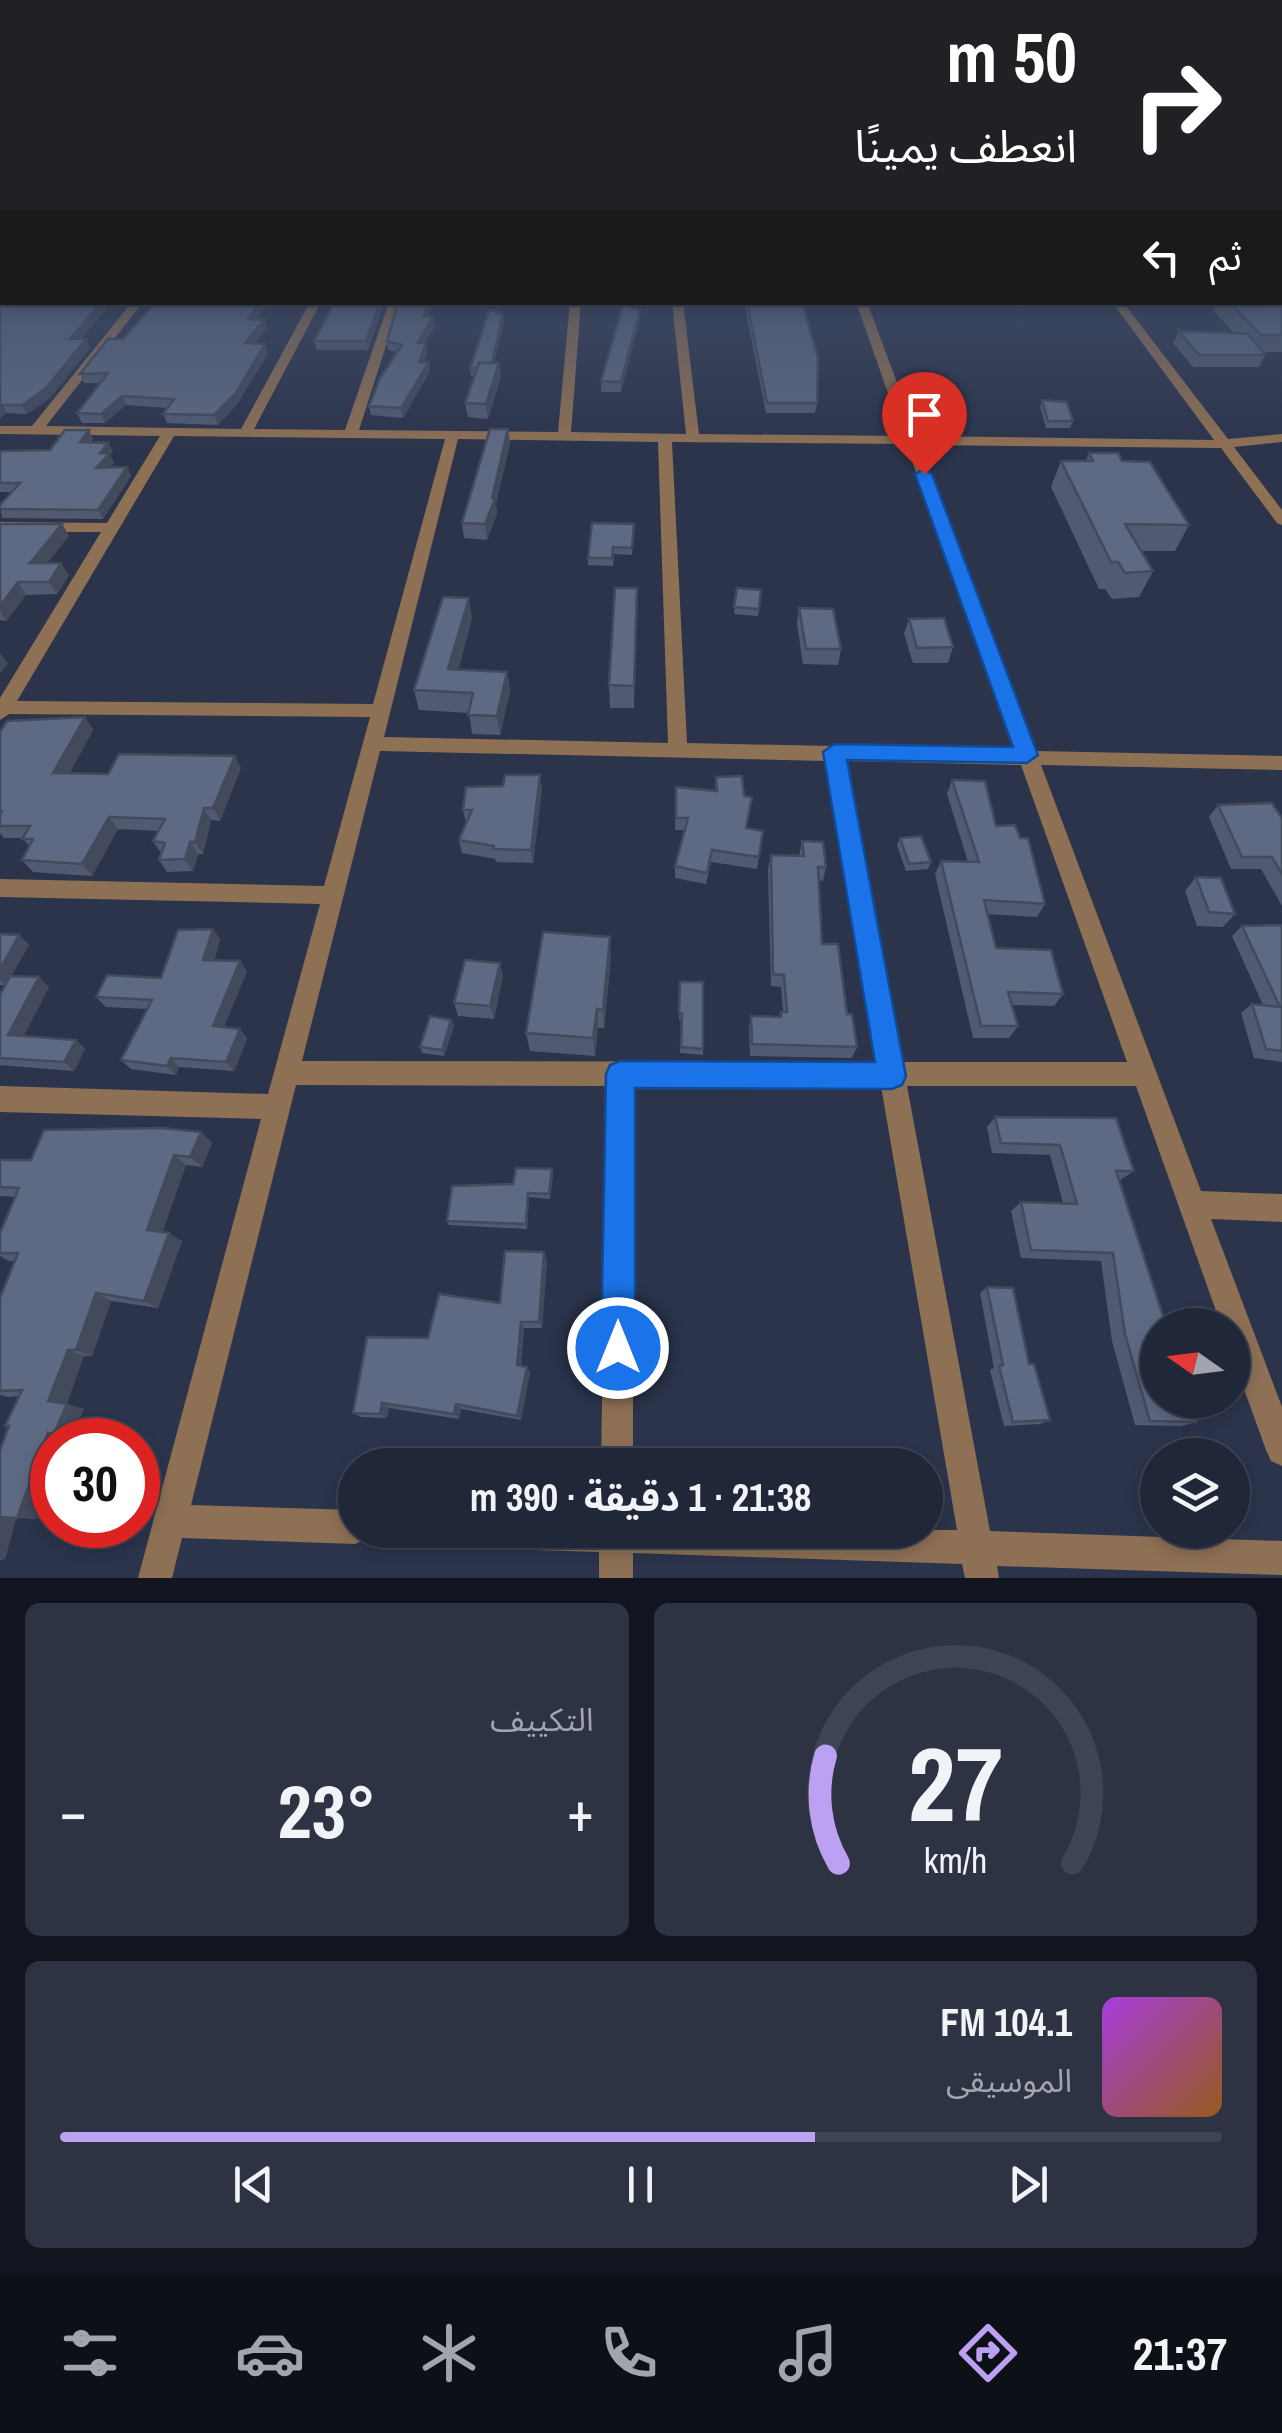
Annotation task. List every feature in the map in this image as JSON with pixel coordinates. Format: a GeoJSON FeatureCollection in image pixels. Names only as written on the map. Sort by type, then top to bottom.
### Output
{"type":"FeatureCollection","features":[{"type":"Feature","properties":{"kind":"street"},"geometry":{"type":"LineString","coordinates":[[36,430],[136,305]]}},
{"type":"Feature","properties":{"kind":"street"},"geometry":{"type":"LineString","coordinates":[[246,432],[314,305]]}},
{"type":"Feature","properties":{"kind":"street"},"geometry":{"type":"LineString","coordinates":[[351,433],[394,305]]}},
{"type":"Feature","properties":{"kind":"street"},"geometry":{"type":"LineString","coordinates":[[564,436],[576,305]]}},
{"type":"Feature","properties":{"kind":"street"},"geometry":{"type":"LineString","coordinates":[[677,305],[694,437]]}},
{"type":"Feature","properties":{"kind":"street"},"geometry":{"type":"LineString","coordinates":[[861,305],[1282,1450]]}},
{"type":"Feature","properties":{"kind":"street"},"geometry":{"type":"LineString","coordinates":[[1119,305],[1282,520]]}},
{"type":"Feature","properties":{"kind":"street"},"geometry":{"type":"LineString","coordinates":[[0,430],[1224,444],[1282,438]]}},
{"type":"Feature","properties":{"kind":"street"},"geometry":{"type":"LineString","coordinates":[[1,709],[170,431]]}},
{"type":"Feature","properties":{"kind":"street"},"geometry":{"type":"LineString","coordinates":[[155,1578],[453,434]]}},
{"type":"Feature","properties":{"kind":"street"},"geometry":{"type":"LineString","coordinates":[[665,436],[678,749]]}},
{"type":"Feature","properties":{"kind":"street"},"geometry":{"type":"LineString","coordinates":[[0,528],[112,528]]}},
{"type":"Feature","properties":{"kind":"street"},"geometry":{"type":"LineString","coordinates":[[1,709],[381,712]]}},
{"type":"Feature","properties":{"kind":"street"},"geometry":{"type":"LineString","coordinates":[[372,744],[1027,755],[1280,766]]}},
{"type":"Feature","properties":{"kind":"street"},"geometry":{"type":"LineString","coordinates":[[834,752],[980,1563]]}},
{"type":"Feature","properties":{"kind":"street"},"geometry":{"type":"LineString","coordinates":[[0,888],[333,895]]}},
{"type":"Feature","properties":{"kind":"street"},"geometry":{"type":"LineString","coordinates":[[287,1072],[1144,1074]]}},
{"type":"Feature","properties":{"kind":"street"},"geometry":{"type":"LineString","coordinates":[[617,1448],[620,1074]]}},
{"type":"Feature","properties":{"kind":"street"},"geometry":{"type":"LineString","coordinates":[[0,1099],[278,1107]]}},
{"type":"Feature","properties":{"kind":"street"},"geometry":{"type":"LineString","coordinates":[[1192,1206],[1282,1208]]}},
{"type":"Feature","properties":{"kind":"street"},"geometry":{"type":"LineString","coordinates":[[171,1521],[338,1526]]}},
{"type":"Feature","properties":{"kind":"street"},"geometry":{"type":"LineString","coordinates":[[616,1548],[616,1578]]}},
{"type":"Feature","properties":{"kind":"street"},"geometry":{"type":"LineString","coordinates":[[798,1548],[980,1563],[1282,1558]]}},
{"type":"Feature","properties":{"kind":"building"},"geometry":{"type":"Polygon","coordinates":[[[0,305],[98,305],[70,339],[86,339],[45,389],[22,405],[0,405],[0,305]]]}},
{"type":"Feature","properties":{"kind":"building"},"geometry":{"type":"Polygon","coordinates":[[[153,305],[258,305],[248,319],[264,320],[245,343],[265,344],[235,394],[214,415],[163,414],[174,399],[122,396],[101,414],[77,413],[108,373],[80,374],[108,339],[123,339],[153,305]]]}},
{"type":"Feature","properties":{"kind":"building"},"geometry":{"type":"Polygon","coordinates":[[[333,305],[379,305],[366,341],[314,341],[333,305]]]}},
{"type":"Feature","properties":{"kind":"building"},"geometry":{"type":"Polygon","coordinates":[[[397,305],[428,305],[423,316],[433,316],[418,343],[426,343],[419,362],[429,362],[401,408],[369,406],[380,378],[402,345],[387,341],[397,305]]]}},
{"type":"Feature","properties":{"kind":"building"},"geometry":{"type":"Polygon","coordinates":[[[623,305],[640,310],[621,382],[601,381],[623,305]]]}},
{"type":"Feature","properties":{"kind":"building"},"geometry":{"type":"Polygon","coordinates":[[[748,305],[803,305],[818,358],[817,403],[767,403],[748,305]]]}},
{"type":"Feature","properties":{"kind":"building"},"geometry":{"type":"Polygon","coordinates":[[[1232,305],[1282,305],[1282,335],[1261,335],[1232,305]]]}},
{"type":"Feature","properties":{"kind":"building"},"geometry":{"type":"Polygon","coordinates":[[[489,310],[503,314],[492,363],[479,363],[477,368],[470,369],[489,310]]]}},
{"type":"Feature","properties":{"kind":"building"},"geometry":{"type":"Polygon","coordinates":[[[1179,331],[1248,334],[1265,355],[1199,355],[1179,331]]]}},
{"type":"Feature","properties":{"kind":"building"},"geometry":{"type":"Polygon","coordinates":[[[479,363],[499,363],[486,404],[465,403],[479,363]]]}},
{"type":"Feature","properties":{"kind":"building"},"geometry":{"type":"Polygon","coordinates":[[[1042,400],[1067,402],[1073,421],[1048,421],[1042,400]]]}},
{"type":"Feature","properties":{"kind":"building"},"geometry":{"type":"Polygon","coordinates":[[[490,429],[508,429],[492,498],[495,499],[485,524],[462,523],[490,429]]]}},
{"type":"Feature","properties":{"kind":"building"},"geometry":{"type":"Polygon","coordinates":[[[65,430],[89,430],[80,442],[108,443],[100,453],[109,454],[96,468],[127,467],[98,510],[0,509],[20,483],[0,483],[0,451],[50,450],[65,430]]]}},
{"type":"Feature","properties":{"kind":"building"},"geometry":{"type":"Polygon","coordinates":[[[1089,453],[1118,453],[1122,461],[1150,462],[1189,525],[1125,524],[1153,571],[1125,573],[1118,562],[1111,562],[1061,461],[1093,461],[1089,453]]]}},
{"type":"Feature","properties":{"kind":"building"},"geometry":{"type":"Polygon","coordinates":[[[592,523],[634,524],[632,548],[613,547],[612,558],[588,558],[592,523]]]}},
{"type":"Feature","properties":{"kind":"building"},"geometry":{"type":"Polygon","coordinates":[[[0,524],[62,524],[30,563],[61,563],[49,582],[18,582],[0,606],[0,524]]]}},
{"type":"Feature","properties":{"kind":"building"},"geometry":{"type":"Polygon","coordinates":[[[615,588],[637,588],[634,686],[609,685],[615,588]]]}},
{"type":"Feature","properties":{"kind":"building"},"geometry":{"type":"Polygon","coordinates":[[[737,588],[761,590],[759,609],[734,607],[737,588]]]}},
{"type":"Feature","properties":{"kind":"building"},"geometry":{"type":"Polygon","coordinates":[[[443,597],[469,598],[448,669],[507,672],[497,716],[468,715],[473,693],[414,690],[443,597]]]}},
{"type":"Feature","properties":{"kind":"building"},"geometry":{"type":"Polygon","coordinates":[[[799,608],[833,609],[841,649],[806,649],[799,608]]]}},
{"type":"Feature","properties":{"kind":"building"},"geometry":{"type":"Polygon","coordinates":[[[944,618],[953,647],[917,648],[909,619],[944,618]]]}},
{"type":"Feature","properties":{"kind":"building"},"geometry":{"type":"Polygon","coordinates":[[[85,717],[53,773],[108,774],[119,754],[235,756],[213,808],[204,808],[195,842],[190,842],[185,859],[159,860],[165,843],[153,841],[165,819],[109,817],[82,864],[22,860],[33,839],[22,839],[30,826],[0,826],[0,732],[7,721],[85,717]]]}},
{"type":"Feature","properties":{"kind":"building"},"geometry":{"type":"Polygon","coordinates":[[[505,775],[540,775],[531,850],[493,849],[494,846],[459,840],[472,810],[463,810],[466,787],[503,786],[505,775]]]}},
{"type":"Feature","properties":{"kind":"building"},"geometry":{"type":"Polygon","coordinates":[[[742,776],[744,796],[752,797],[746,828],[763,831],[759,857],[712,850],[707,873],[675,866],[688,818],[676,818],[676,787],[717,791],[716,777],[742,776]]]}},
{"type":"Feature","properties":{"kind":"building"},"geometry":{"type":"Polygon","coordinates":[[[952,780],[985,781],[996,826],[1015,825],[1020,838],[1028,838],[1045,904],[984,900],[996,948],[1051,950],[1063,994],[1008,992],[1018,1026],[981,1026],[941,861],[979,862],[952,780]]]}},
{"type":"Feature","properties":{"kind":"building"},"geometry":{"type":"Polygon","coordinates":[[[1272,803],[1282,818],[1282,874],[1272,857],[1242,857],[1218,805],[1272,803]]]}},
{"type":"Feature","properties":{"kind":"building"},"geometry":{"type":"Polygon","coordinates":[[[921,836],[931,862],[909,864],[900,838],[921,836]]]}},
{"type":"Feature","properties":{"kind":"building"},"geometry":{"type":"Polygon","coordinates":[[[802,841],[823,842],[826,867],[818,867],[822,944],[838,944],[847,1014],[852,1014],[857,1047],[752,1044],[751,1016],[781,1017],[781,1012],[787,1012],[784,975],[773,974],[771,855],[804,856],[802,841]]]}},
{"type":"Feature","properties":{"kind":"building"},"geometry":{"type":"Polygon","coordinates":[[[1196,877],[1221,878],[1235,914],[1209,912],[1196,877]]]}},
{"type":"Feature","properties":{"kind":"building"},"geometry":{"type":"Polygon","coordinates":[[[1282,925],[1282,1051],[1266,1049],[1252,1004],[1280,1007],[1242,926],[1282,925]]]}},
{"type":"Feature","properties":{"kind":"building"},"geometry":{"type":"Polygon","coordinates":[[[213,929],[203,960],[240,961],[213,1026],[240,1029],[226,1062],[171,1058],[167,1066],[121,1060],[152,1000],[96,997],[107,975],[161,978],[178,930],[213,929]]]}},
{"type":"Feature","properties":{"kind":"building"},"geometry":{"type":"Polygon","coordinates":[[[543,932],[610,937],[603,1010],[597,1009],[593,1038],[526,1033],[543,932]]]}},
{"type":"Feature","properties":{"kind":"building"},"geometry":{"type":"Polygon","coordinates":[[[0,934],[19,935],[0,969],[0,934]]]}},
{"type":"Feature","properties":{"kind":"building"},"geometry":{"type":"Polygon","coordinates":[[[465,960],[500,963],[490,1006],[454,1003],[465,960]]]}},
{"type":"Feature","properties":{"kind":"building"},"geometry":{"type":"Polygon","coordinates":[[[10,976],[39,977],[8,1035],[76,1040],[64,1062],[0,1058],[0,995],[10,976]]]}},
{"type":"Feature","properties":{"kind":"building"},"geometry":{"type":"Polygon","coordinates":[[[680,982],[703,982],[703,1049],[681,1047],[680,982]]]}},
{"type":"Feature","properties":{"kind":"building"},"geometry":{"type":"Polygon","coordinates":[[[430,1016],[451,1020],[442,1050],[420,1047],[430,1016]]]}},
{"type":"Feature","properties":{"kind":"building"},"geometry":{"type":"Polygon","coordinates":[[[995,1117],[1116,1118],[1134,1171],[1116,1171],[1160,1308],[1140,1308],[1140,1386],[1125,1334],[1113,1253],[1031,1250],[1021,1202],[1077,1204],[1060,1145],[1001,1143],[995,1117]]]}},
{"type":"Feature","properties":{"kind":"building"},"geometry":{"type":"Polygon","coordinates":[[[161,1128],[201,1132],[190,1157],[174,1155],[147,1230],[169,1233],[144,1301],[96,1293],[76,1350],[68,1350],[48,1401],[67,1404],[61,1418],[30,1418],[30,1482],[17,1518],[0,1517],[0,1450],[9,1426],[5,1426],[22,1390],[0,1391],[0,1298],[18,1253],[0,1253],[0,1233],[19,1188],[0,1187],[0,1160],[31,1160],[44,1130],[161,1128]]]}},
{"type":"Feature","properties":{"kind":"building"},"geometry":{"type":"Polygon","coordinates":[[[516,1168],[552,1169],[549,1194],[528,1193],[526,1224],[447,1221],[452,1186],[513,1184],[516,1168]]]}},
{"type":"Feature","properties":{"kind":"building"},"geometry":{"type":"Polygon","coordinates":[[[505,1251],[544,1252],[539,1322],[521,1322],[517,1365],[527,1367],[517,1416],[456,1404],[454,1414],[382,1403],[380,1414],[353,1413],[367,1337],[428,1338],[439,1294],[500,1303],[505,1251]]]}},
{"type":"Feature","properties":{"kind":"building"},"geometry":{"type":"Polygon","coordinates":[[[987,1287],[1013,1288],[1029,1364],[1034,1364],[1050,1420],[1013,1422],[999,1366],[1003,1365],[987,1287]]]}},
{"type":"Feature","properties":{"kind":"building"},"geometry":{"type":"Polygon","coordinates":[[[1149,1418],[1196,1418],[1197,1422],[1149,1418]]]}},
{"type":"Feature","properties":{"kind":"route"},"geometry":{"type":"LineString","coordinates":[[618,1348],[620,1074],[892,1076],[834,752],[1027,755],[924,474]]}}]}
